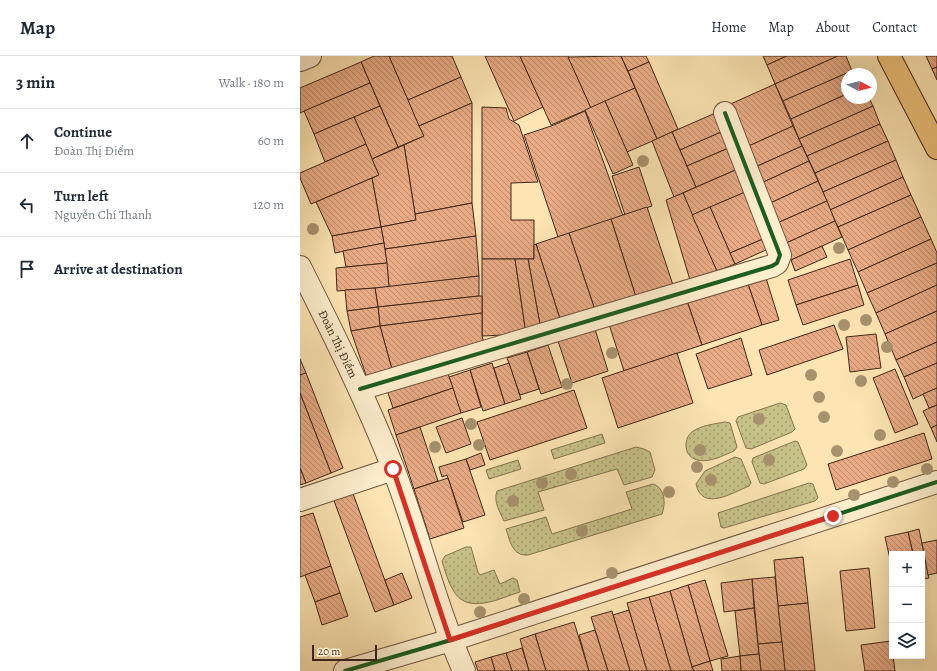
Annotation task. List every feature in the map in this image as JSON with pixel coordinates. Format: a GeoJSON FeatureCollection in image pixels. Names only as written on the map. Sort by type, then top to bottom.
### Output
{"type":"FeatureCollection","features":[{"type":"Feature","properties":{"kind":"main road"},"geometry":{"type":"LineString","coordinates":[[889,56],[937,148]]}},
{"type":"Feature","properties":{"kind":"street"},"geometry":{"type":"LineString","coordinates":[[300,60],[310,56]]}},
{"type":"Feature","properties":{"kind":"street"},"geometry":{"type":"LineString","coordinates":[[360,389],[772,266],[777,263],[780,254],[725,113]]}},
{"type":"Feature","properties":{"kind":"street","name":"Đoàn Thị Điểm"},"geometry":{"type":"LineString","coordinates":[[300,267],[360,389],[393,469],[450,640],[464,671]]}},
{"type":"Feature","properties":{"kind":"street"},"geometry":{"type":"LineString","coordinates":[[300,500],[393,469]]}},
{"type":"Feature","properties":{"kind":"street"},"geometry":{"type":"LineString","coordinates":[[345,671],[450,640],[937,482]]}},
{"type":"Feature","properties":{"kind":"shaded area"},"geometry":{"type":"Polygon","coordinates":[[[780,403],[786,405],[795,429],[792,432],[751,449],[746,448],[736,421],[738,417],[780,403]]]}},
{"type":"Feature","properties":{"kind":"shaded area"},"geometry":{"type":"Polygon","coordinates":[[[725,422],[730,423],[737,447],[734,451],[718,458],[706,461],[700,461],[688,454],[686,441],[691,433],[704,426],[725,422]]]}},
{"type":"Feature","properties":{"kind":"shaded area"},"geometry":{"type":"Polygon","coordinates":[[[602,434],[605,443],[554,459],[551,450],[602,434]]]}},
{"type":"Feature","properties":{"kind":"shaded area"},"geometry":{"type":"Polygon","coordinates":[[[795,441],[798,442],[807,465],[804,469],[764,484],[760,483],[752,462],[753,458],[795,441]]]}},
{"type":"Feature","properties":{"kind":"shaded area"},"geometry":{"type":"Polygon","coordinates":[[[636,447],[650,452],[655,470],[652,477],[624,485],[617,469],[538,492],[544,510],[504,521],[496,503],[497,491],[636,447]]]}},
{"type":"Feature","properties":{"kind":"shaded area"},"geometry":{"type":"Polygon","coordinates":[[[735,457],[741,459],[751,483],[749,486],[718,498],[711,499],[704,497],[699,492],[696,484],[705,471],[735,457]]]}},
{"type":"Feature","properties":{"kind":"shaded area"},"geometry":{"type":"Polygon","coordinates":[[[518,460],[521,469],[489,479],[486,470],[518,460]]]}},
{"type":"Feature","properties":{"kind":"shaded area"},"geometry":{"type":"Polygon","coordinates":[[[809,483],[813,484],[818,498],[815,501],[724,528],[721,527],[718,513],[809,483]]]}},
{"type":"Feature","properties":{"kind":"shaded area"},"geometry":{"type":"Polygon","coordinates":[[[653,484],[660,489],[664,496],[662,514],[528,555],[518,553],[510,543],[506,529],[546,517],[552,534],[632,509],[626,492],[653,484]]]}},
{"type":"Feature","properties":{"kind":"shaded area"},"geometry":{"type":"Polygon","coordinates":[[[466,547],[471,547],[480,575],[494,570],[500,584],[513,578],[517,580],[520,592],[494,601],[475,604],[459,598],[450,584],[442,561],[445,556],[466,547]]]}},
{"type":"Feature","properties":{"kind":"building"},"geometry":{"type":"Polygon","coordinates":[[[374,56],[389,56],[424,136],[398,147],[361,62],[374,56]]]}},
{"type":"Feature","properties":{"kind":"building"},"geometry":{"type":"Polygon","coordinates":[[[389,56],[452,56],[461,77],[408,100],[389,56]]]}},
{"type":"Feature","properties":{"kind":"building"},"geometry":{"type":"Polygon","coordinates":[[[485,56],[520,56],[543,107],[514,121],[485,56]]]}},
{"type":"Feature","properties":{"kind":"building"},"geometry":{"type":"Polygon","coordinates":[[[520,56],[568,56],[591,108],[551,125],[520,56]]]}},
{"type":"Feature","properties":{"kind":"building"},"geometry":{"type":"Polygon","coordinates":[[[621,56],[635,88],[591,108],[568,57],[621,56]]]}},
{"type":"Feature","properties":{"kind":"building"},"geometry":{"type":"Polygon","coordinates":[[[621,56],[646,56],[649,62],[628,71],[621,56]]]}},
{"type":"Feature","properties":{"kind":"building"},"geometry":{"type":"Polygon","coordinates":[[[763,56],[787,56],[767,65],[763,56]]]}},
{"type":"Feature","properties":{"kind":"building"},"geometry":{"type":"Polygon","coordinates":[[[787,56],[838,56],[775,84],[767,65],[787,56]]]}},
{"type":"Feature","properties":{"kind":"building"},"geometry":{"type":"Polygon","coordinates":[[[838,56],[846,56],[851,68],[841,68],[841,76],[783,101],[775,84],[838,56]]]}},
{"type":"Feature","properties":{"kind":"building"},"geometry":{"type":"Polygon","coordinates":[[[926,56],[937,56],[937,67],[932,69],[926,56]]]}},
{"type":"Feature","properties":{"kind":"building"},"geometry":{"type":"Polygon","coordinates":[[[361,62],[370,83],[300,113],[300,88],[361,62]]]}},
{"type":"Feature","properties":{"kind":"building"},"geometry":{"type":"Polygon","coordinates":[[[649,62],[678,129],[657,139],[628,71],[649,62]]]}},
{"type":"Feature","properties":{"kind":"building"},"geometry":{"type":"Polygon","coordinates":[[[937,67],[937,80],[932,69],[937,67]]]}},
{"type":"Feature","properties":{"kind":"building"},"geometry":{"type":"Polygon","coordinates":[[[841,76],[841,97],[791,119],[783,101],[841,76]]]}},
{"type":"Feature","properties":{"kind":"building"},"geometry":{"type":"Polygon","coordinates":[[[461,77],[472,103],[419,126],[408,100],[461,77]]]}},
{"type":"Feature","properties":{"kind":"building"},"geometry":{"type":"Polygon","coordinates":[[[370,83],[380,106],[314,134],[304,111],[370,83]]]}},
{"type":"Feature","properties":{"kind":"building"},"geometry":{"type":"Polygon","coordinates":[[[775,84],[793,126],[742,149],[724,107],[775,84]]]}},
{"type":"Feature","properties":{"kind":"building"},"geometry":{"type":"Polygon","coordinates":[[[635,88],[657,139],[627,152],[605,101],[635,88]]]}},
{"type":"Feature","properties":{"kind":"building"},"geometry":{"type":"Polygon","coordinates":[[[841,97],[841,104],[872,104],[873,106],[799,139],[791,119],[841,97]]]}},
{"type":"Feature","properties":{"kind":"building"},"geometry":{"type":"Polygon","coordinates":[[[605,101],[633,165],[613,174],[585,110],[605,101]]]}},
{"type":"Feature","properties":{"kind":"building"},"geometry":{"type":"Polygon","coordinates":[[[472,103],[472,203],[415,214],[404,145],[424,136],[419,126],[472,103]]]}},
{"type":"Feature","properties":{"kind":"building"},"geometry":{"type":"Polygon","coordinates":[[[380,106],[398,147],[372,159],[354,117],[380,106]]]}},
{"type":"Feature","properties":{"kind":"building"},"geometry":{"type":"Polygon","coordinates":[[[873,106],[880,124],[807,156],[799,139],[873,106]]]}},
{"type":"Feature","properties":{"kind":"building"},"geometry":{"type":"Polygon","coordinates":[[[482,107],[506,108],[509,119],[519,125],[538,182],[511,183],[511,220],[534,220],[534,259],[482,259],[482,107]]]}},
{"type":"Feature","properties":{"kind":"building"},"geometry":{"type":"Polygon","coordinates":[[[585,111],[623,216],[558,237],[524,135],[554,125],[585,111]]]}},
{"type":"Feature","properties":{"kind":"building"},"geometry":{"type":"Polygon","coordinates":[[[720,111],[728,129],[680,150],[672,132],[720,111]]]}},
{"type":"Feature","properties":{"kind":"building"},"geometry":{"type":"Polygon","coordinates":[[[354,117],[366,144],[325,162],[314,134],[354,117]]]}},
{"type":"Feature","properties":{"kind":"building"},"geometry":{"type":"Polygon","coordinates":[[[880,124],[888,141],[815,173],[807,156],[880,124]]]}},
{"type":"Feature","properties":{"kind":"building"},"geometry":{"type":"Polygon","coordinates":[[[793,126],[802,146],[751,169],[742,149],[793,126]]]}},
{"type":"Feature","properties":{"kind":"building"},"geometry":{"type":"Polygon","coordinates":[[[728,129],[735,145],[687,166],[680,150],[728,129]]]}},
{"type":"Feature","properties":{"kind":"building"},"geometry":{"type":"Polygon","coordinates":[[[672,132],[696,187],[674,197],[652,141],[672,132]]]}},
{"type":"Feature","properties":{"kind":"building"},"geometry":{"type":"Polygon","coordinates":[[[888,141],[896,160],[823,192],[815,173],[888,141]]]}},
{"type":"Feature","properties":{"kind":"building"},"geometry":{"type":"Polygon","coordinates":[[[366,144],[379,175],[311,204],[300,178],[300,173],[366,144]]]}},
{"type":"Feature","properties":{"kind":"building"},"geometry":{"type":"Polygon","coordinates":[[[404,145],[416,220],[381,227],[372,178],[379,175],[372,159],[404,145]]]}},
{"type":"Feature","properties":{"kind":"building"},"geometry":{"type":"Polygon","coordinates":[[[802,146],[809,161],[757,185],[751,169],[802,146]]]}},
{"type":"Feature","properties":{"kind":"building"},"geometry":{"type":"Polygon","coordinates":[[[731,147],[740,168],[696,187],[687,166],[731,147]]]}},
{"type":"Feature","properties":{"kind":"building"},"geometry":{"type":"Polygon","coordinates":[[[896,160],[903,177],[830,210],[823,192],[896,160]]]}},
{"type":"Feature","properties":{"kind":"building"},"geometry":{"type":"Polygon","coordinates":[[[809,161],[818,181],[766,205],[757,185],[809,161]]]}},
{"type":"Feature","properties":{"kind":"building"},"geometry":{"type":"Polygon","coordinates":[[[639,167],[652,206],[625,215],[612,176],[639,167]]]}},
{"type":"Feature","properties":{"kind":"building"},"geometry":{"type":"Polygon","coordinates":[[[740,168],[750,190],[692,215],[683,193],[740,168]]]}},
{"type":"Feature","properties":{"kind":"building"},"geometry":{"type":"Polygon","coordinates":[[[903,177],[911,195],[838,227],[830,210],[903,177]]]}},
{"type":"Feature","properties":{"kind":"building"},"geometry":{"type":"Polygon","coordinates":[[[372,178],[381,227],[332,236],[316,202],[372,178]]]}},
{"type":"Feature","properties":{"kind":"building"},"geometry":{"type":"Polygon","coordinates":[[[818,181],[827,201],[775,224],[766,205],[818,181]]]}},
{"type":"Feature","properties":{"kind":"building"},"geometry":{"type":"Polygon","coordinates":[[[750,190],[770,236],[730,253],[710,207],[750,190]]]}},
{"type":"Feature","properties":{"kind":"building"},"geometry":{"type":"Polygon","coordinates":[[[683,193],[717,271],[690,280],[666,200],[683,193]]]}},
{"type":"Feature","properties":{"kind":"building"},"geometry":{"type":"Polygon","coordinates":[[[911,195],[921,217],[848,250],[838,227],[911,195]]]}},
{"type":"Feature","properties":{"kind":"building"},"geometry":{"type":"Polygon","coordinates":[[[827,201],[835,221],[784,244],[775,224],[827,201]]]}},
{"type":"Feature","properties":{"kind":"building"},"geometry":{"type":"Polygon","coordinates":[[[472,203],[476,236],[385,249],[381,227],[416,220],[415,214],[472,203]]]}},
{"type":"Feature","properties":{"kind":"building"},"geometry":{"type":"Polygon","coordinates":[[[647,207],[673,285],[636,297],[611,219],[647,207]]]}},
{"type":"Feature","properties":{"kind":"building"},"geometry":{"type":"Polygon","coordinates":[[[710,207],[735,264],[717,271],[692,215],[710,207]]]}},
{"type":"Feature","properties":{"kind":"building"},"geometry":{"type":"Polygon","coordinates":[[[921,217],[931,239],[858,272],[848,250],[921,217]]]}},
{"type":"Feature","properties":{"kind":"building"},"geometry":{"type":"Polygon","coordinates":[[[611,219],[636,297],[595,310],[569,233],[611,219]]]}},
{"type":"Feature","properties":{"kind":"building"},"geometry":{"type":"Polygon","coordinates":[[[835,221],[842,237],[791,260],[784,244],[835,221]]]}},
{"type":"Feature","properties":{"kind":"building"},"geometry":{"type":"Polygon","coordinates":[[[381,227],[384,243],[335,253],[332,236],[381,227]]]}},
{"type":"Feature","properties":{"kind":"building"},"geometry":{"type":"Polygon","coordinates":[[[569,233],[595,310],[561,322],[536,244],[569,233]]]}},
{"type":"Feature","properties":{"kind":"building"},"geometry":{"type":"Polygon","coordinates":[[[476,236],[479,276],[389,287],[385,249],[476,236]]]}},
{"type":"Feature","properties":{"kind":"building"},"geometry":{"type":"Polygon","coordinates":[[[763,239],[768,249],[735,264],[730,253],[763,239]]]}},
{"type":"Feature","properties":{"kind":"building"},"geometry":{"type":"Polygon","coordinates":[[[931,239],[937,253],[937,263],[867,293],[858,272],[931,239]]]}},
{"type":"Feature","properties":{"kind":"building"},"geometry":{"type":"Polygon","coordinates":[[[384,243],[387,263],[346,267],[343,251],[384,243]]]}},
{"type":"Feature","properties":{"kind":"building"},"geometry":{"type":"Polygon","coordinates":[[[536,244],[561,322],[541,330],[528,259],[534,259],[534,245],[536,244]]]}},
{"type":"Feature","properties":{"kind":"building"},"geometry":{"type":"Polygon","coordinates":[[[822,246],[827,257],[795,271],[791,260],[822,246]]]}},
{"type":"Feature","properties":{"kind":"building"},"geometry":{"type":"Polygon","coordinates":[[[482,259],[515,259],[526,334],[482,336],[482,259]]]}},
{"type":"Feature","properties":{"kind":"building"},"geometry":{"type":"Polygon","coordinates":[[[515,259],[528,259],[541,330],[526,334],[515,259]]]}},
{"type":"Feature","properties":{"kind":"building"},"geometry":{"type":"Polygon","coordinates":[[[850,259],[858,285],[796,305],[788,280],[850,259]]]}},
{"type":"Feature","properties":{"kind":"building"},"geometry":{"type":"Polygon","coordinates":[[[387,263],[389,287],[337,291],[336,268],[387,263]]]}},
{"type":"Feature","properties":{"kind":"building"},"geometry":{"type":"Polygon","coordinates":[[[937,263],[937,285],[876,313],[867,293],[937,263]]]}},
{"type":"Feature","properties":{"kind":"building"},"geometry":{"type":"Polygon","coordinates":[[[479,276],[479,296],[378,307],[375,288],[479,276]]]}},
{"type":"Feature","properties":{"kind":"building"},"geometry":{"type":"Polygon","coordinates":[[[766,278],[779,320],[762,325],[748,284],[766,278]]]}},
{"type":"Feature","properties":{"kind":"building"},"geometry":{"type":"Polygon","coordinates":[[[748,284],[762,325],[702,345],[685,295],[748,284]]]}},
{"type":"Feature","properties":{"kind":"building"},"geometry":{"type":"Polygon","coordinates":[[[858,285],[864,305],[803,325],[796,305],[858,285]]]}},
{"type":"Feature","properties":{"kind":"building"},"geometry":{"type":"Polygon","coordinates":[[[937,285],[937,311],[885,334],[876,313],[937,285]]]}},
{"type":"Feature","properties":{"kind":"building"},"geometry":{"type":"Polygon","coordinates":[[[375,288],[378,307],[347,311],[345,290],[375,288]]]}},
{"type":"Feature","properties":{"kind":"building"},"geometry":{"type":"Polygon","coordinates":[[[685,295],[702,345],[624,371],[608,321],[685,295]]]}},
{"type":"Feature","properties":{"kind":"building"},"geometry":{"type":"Polygon","coordinates":[[[482,296],[482,313],[380,326],[378,307],[482,296]]]}},
{"type":"Feature","properties":{"kind":"building"},"geometry":{"type":"Polygon","coordinates":[[[378,307],[380,326],[351,331],[347,311],[378,307]]]}},
{"type":"Feature","properties":{"kind":"building"},"geometry":{"type":"Polygon","coordinates":[[[937,311],[937,342],[896,360],[885,334],[937,311]]]}},
{"type":"Feature","properties":{"kind":"building"},"geometry":{"type":"Polygon","coordinates":[[[482,313],[482,336],[484,343],[393,373],[380,326],[482,313]]]}},
{"type":"Feature","properties":{"kind":"building"},"geometry":{"type":"Polygon","coordinates":[[[834,325],[843,349],[767,375],[759,350],[834,325]]]}},
{"type":"Feature","properties":{"kind":"building"},"geometry":{"type":"Polygon","coordinates":[[[380,326],[393,373],[368,381],[351,331],[380,326]]]}},
{"type":"Feature","properties":{"kind":"building"},"geometry":{"type":"Polygon","coordinates":[[[594,326],[608,371],[572,383],[557,338],[594,326]]]}},
{"type":"Feature","properties":{"kind":"building"},"geometry":{"type":"Polygon","coordinates":[[[876,334],[881,368],[850,372],[846,337],[876,334]]]}},
{"type":"Feature","properties":{"kind":"building"},"geometry":{"type":"Polygon","coordinates":[[[741,338],[752,375],[708,389],[696,354],[741,338]]]}},
{"type":"Feature","properties":{"kind":"building"},"geometry":{"type":"Polygon","coordinates":[[[937,342],[937,363],[904,377],[896,360],[937,342]]]}},
{"type":"Feature","properties":{"kind":"building"},"geometry":{"type":"Polygon","coordinates":[[[548,345],[562,387],[541,394],[527,352],[548,345]]]}},
{"type":"Feature","properties":{"kind":"building"},"geometry":{"type":"Polygon","coordinates":[[[527,352],[539,389],[520,395],[507,358],[527,352]]]}},
{"type":"Feature","properties":{"kind":"building"},"geometry":{"type":"Polygon","coordinates":[[[677,353],[693,403],[618,428],[602,378],[677,353]]]}},
{"type":"Feature","properties":{"kind":"building"},"geometry":{"type":"Polygon","coordinates":[[[300,359],[306,373],[300,375],[300,359]]]}},
{"type":"Feature","properties":{"kind":"building"},"geometry":{"type":"Polygon","coordinates":[[[492,363],[505,404],[483,411],[470,370],[492,363]]]}},
{"type":"Feature","properties":{"kind":"building"},"geometry":{"type":"Polygon","coordinates":[[[509,363],[521,399],[505,404],[494,368],[509,363]]]}},
{"type":"Feature","properties":{"kind":"building"},"geometry":{"type":"Polygon","coordinates":[[[937,363],[937,388],[913,399],[904,377],[937,363]]]}},
{"type":"Feature","properties":{"kind":"building"},"geometry":{"type":"Polygon","coordinates":[[[895,369],[918,424],[895,433],[873,378],[895,369]]]}},
{"type":"Feature","properties":{"kind":"building"},"geometry":{"type":"Polygon","coordinates":[[[470,370],[481,407],[461,413],[449,377],[470,370]]]}},
{"type":"Feature","properties":{"kind":"building"},"geometry":{"type":"Polygon","coordinates":[[[447,371],[453,388],[393,408],[387,390],[447,371]]]}},
{"type":"Feature","properties":{"kind":"building"},"geometry":{"type":"Polygon","coordinates":[[[306,373],[343,468],[331,473],[300,393],[300,375],[306,373]]]}},
{"type":"Feature","properties":{"kind":"building"},"geometry":{"type":"Polygon","coordinates":[[[453,388],[461,413],[396,435],[388,410],[453,388]]]}},
{"type":"Feature","properties":{"kind":"building"},"geometry":{"type":"Polygon","coordinates":[[[937,388],[937,405],[929,408],[923,394],[937,388]]]}},
{"type":"Feature","properties":{"kind":"building"},"geometry":{"type":"Polygon","coordinates":[[[574,390],[587,428],[490,460],[477,422],[574,390]]]}},
{"type":"Feature","properties":{"kind":"building"},"geometry":{"type":"Polygon","coordinates":[[[300,393],[331,473],[306,483],[300,468],[300,393]]]}},
{"type":"Feature","properties":{"kind":"building"},"geometry":{"type":"Polygon","coordinates":[[[937,405],[937,425],[931,428],[923,411],[937,405]]]}},
{"type":"Feature","properties":{"kind":"building"},"geometry":{"type":"Polygon","coordinates":[[[462,418],[471,444],[446,453],[436,427],[462,418]]]}},
{"type":"Feature","properties":{"kind":"building"},"geometry":{"type":"Polygon","coordinates":[[[937,425],[937,442],[931,428],[937,425]]]}},
{"type":"Feature","properties":{"kind":"building"},"geometry":{"type":"Polygon","coordinates":[[[420,427],[438,481],[414,489],[396,435],[420,427]]]}},
{"type":"Feature","properties":{"kind":"building"},"geometry":{"type":"Polygon","coordinates":[[[924,433],[932,459],[836,490],[828,464],[924,433]]]}},
{"type":"Feature","properties":{"kind":"building"},"geometry":{"type":"Polygon","coordinates":[[[481,453],[485,465],[470,470],[466,459],[481,453]]]}},
{"type":"Feature","properties":{"kind":"building"},"geometry":{"type":"Polygon","coordinates":[[[466,459],[485,515],[463,522],[447,475],[442,477],[439,467],[466,459]]]}},
{"type":"Feature","properties":{"kind":"building"},"geometry":{"type":"Polygon","coordinates":[[[300,468],[306,483],[300,485],[300,468]]]}},
{"type":"Feature","properties":{"kind":"building"},"geometry":{"type":"Polygon","coordinates":[[[448,478],[464,528],[430,539],[414,489],[448,478]]]}},
{"type":"Feature","properties":{"kind":"building"},"geometry":{"type":"Polygon","coordinates":[[[352,491],[394,605],[375,612],[333,498],[352,491]]]}},
{"type":"Feature","properties":{"kind":"building"},"geometry":{"type":"Polygon","coordinates":[[[313,513],[331,566],[300,577],[300,517],[313,513]]]}},
{"type":"Feature","properties":{"kind":"building"},"geometry":{"type":"Polygon","coordinates":[[[919,529],[923,551],[912,551],[908,532],[919,529]]]}},
{"type":"Feature","properties":{"kind":"building"},"geometry":{"type":"Polygon","coordinates":[[[908,532],[912,551],[889,551],[889,555],[885,537],[908,532]]]}},
{"type":"Feature","properties":{"kind":"building"},"geometry":{"type":"Polygon","coordinates":[[[937,540],[937,573],[928,575],[925,551],[924,551],[922,543],[937,540]]]}},
{"type":"Feature","properties":{"kind":"building"},"geometry":{"type":"Polygon","coordinates":[[[803,557],[808,603],[778,606],[774,560],[803,557]]]}},
{"type":"Feature","properties":{"kind":"building"},"geometry":{"type":"Polygon","coordinates":[[[925,558],[929,578],[925,579],[925,558]]]}},
{"type":"Feature","properties":{"kind":"building"},"geometry":{"type":"Polygon","coordinates":[[[331,566],[340,593],[315,602],[305,575],[331,566]]]}},
{"type":"Feature","properties":{"kind":"building"},"geometry":{"type":"Polygon","coordinates":[[[869,568],[875,628],[846,631],[840,571],[869,568]]]}},
{"type":"Feature","properties":{"kind":"building"},"geometry":{"type":"Polygon","coordinates":[[[402,573],[412,598],[394,605],[385,580],[402,573]]]}},
{"type":"Feature","properties":{"kind":"building"},"geometry":{"type":"Polygon","coordinates":[[[775,577],[782,642],[758,644],[752,579],[775,577]]]}},
{"type":"Feature","properties":{"kind":"building"},"geometry":{"type":"Polygon","coordinates":[[[752,579],[754,608],[724,612],[721,583],[752,579]]]}},
{"type":"Feature","properties":{"kind":"building"},"geometry":{"type":"Polygon","coordinates":[[[705,580],[728,656],[710,661],[688,585],[705,580]]]}},
{"type":"Feature","properties":{"kind":"building"},"geometry":{"type":"Polygon","coordinates":[[[688,585],[710,661],[692,667],[670,591],[688,585]]]}},
{"type":"Feature","properties":{"kind":"building"},"geometry":{"type":"Polygon","coordinates":[[[670,591],[694,671],[671,671],[649,597],[670,591]]]}},
{"type":"Feature","properties":{"kind":"building"},"geometry":{"type":"Polygon","coordinates":[[[340,593],[348,616],[322,625],[315,602],[340,593]]]}},
{"type":"Feature","properties":{"kind":"building"},"geometry":{"type":"Polygon","coordinates":[[[649,597],[671,671],[647,671],[627,603],[649,597]]]}},
{"type":"Feature","properties":{"kind":"building"},"geometry":{"type":"Polygon","coordinates":[[[808,603],[815,671],[785,671],[778,606],[808,603]]]}},
{"type":"Feature","properties":{"kind":"building"},"geometry":{"type":"Polygon","coordinates":[[[754,608],[759,654],[740,656],[735,611],[754,608]]]}},
{"type":"Feature","properties":{"kind":"building"},"geometry":{"type":"Polygon","coordinates":[[[629,610],[647,671],[630,671],[613,615],[629,610]]]}},
{"type":"Feature","properties":{"kind":"building"},"geometry":{"type":"Polygon","coordinates":[[[612,611],[630,671],[608,671],[591,617],[612,611]]]}},
{"type":"Feature","properties":{"kind":"building"},"geometry":{"type":"Polygon","coordinates":[[[574,622],[589,671],[546,671],[535,634],[574,622]]]}},
{"type":"Feature","properties":{"kind":"building"},"geometry":{"type":"Polygon","coordinates":[[[595,630],[608,671],[589,671],[579,635],[595,630]]]}},
{"type":"Feature","properties":{"kind":"building"},"geometry":{"type":"Polygon","coordinates":[[[535,634],[546,671],[529,671],[520,639],[535,634]]]}},
{"type":"Feature","properties":{"kind":"building"},"geometry":{"type":"Polygon","coordinates":[[[889,641],[889,659],[893,659],[895,671],[865,671],[861,645],[889,641]]]}},
{"type":"Feature","properties":{"kind":"building"},"geometry":{"type":"Polygon","coordinates":[[[782,642],[785,671],[761,671],[758,644],[782,642]]]}},
{"type":"Feature","properties":{"kind":"building"},"geometry":{"type":"Polygon","coordinates":[[[522,648],[529,671],[512,671],[506,653],[522,648]]]}},
{"type":"Feature","properties":{"kind":"building"},"geometry":{"type":"Polygon","coordinates":[[[506,653],[512,671],[495,671],[491,657],[506,653]]]}},
{"type":"Feature","properties":{"kind":"building"},"geometry":{"type":"Polygon","coordinates":[[[759,654],[761,671],[741,671],[740,656],[759,654]]]}},
{"type":"Feature","properties":{"kind":"building"},"geometry":{"type":"Polygon","coordinates":[[[740,656],[741,671],[722,671],[721,659],[740,656]]]}},
{"type":"Feature","properties":{"kind":"building"},"geometry":{"type":"Polygon","coordinates":[[[491,657],[495,671],[478,671],[475,662],[491,657]]]}},
{"type":"Feature","properties":{"kind":"building"},"geometry":{"type":"Polygon","coordinates":[[[710,661],[713,671],[694,671],[692,667],[710,661]]]}},
{"type":"Feature","properties":{"kind":"cycle path"},"geometry":{"type":"LineString","coordinates":[[360,389],[772,266],[777,263],[780,255],[725,113]]}},
{"type":"Feature","properties":{"kind":"cycle path"},"geometry":{"type":"LineString","coordinates":[[345,671],[451,640],[937,482]]}},
{"type":"Feature","properties":{"kind":"route"},"geometry":{"type":"LineString","coordinates":[[393,469],[450,640],[833,516]]}}]}
